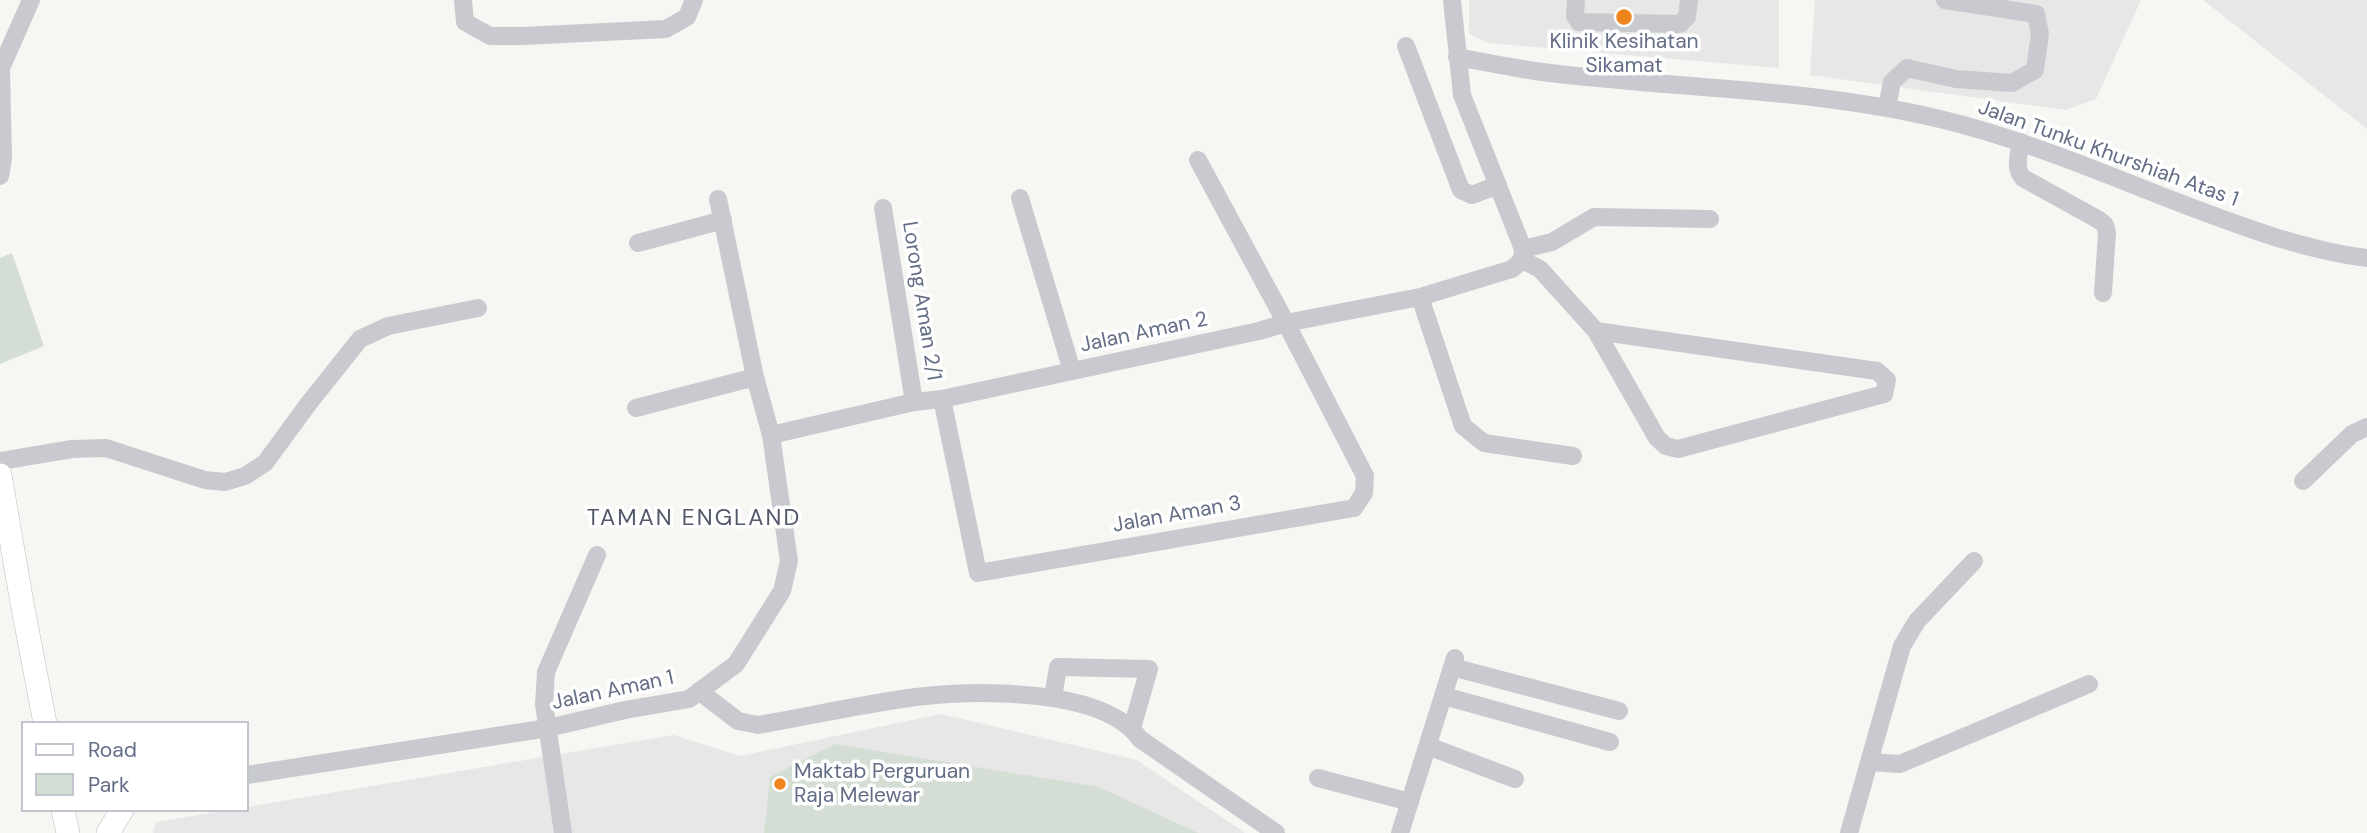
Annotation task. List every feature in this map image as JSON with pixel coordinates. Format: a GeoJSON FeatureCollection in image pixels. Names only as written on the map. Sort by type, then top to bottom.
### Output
{"type":"FeatureCollection","features":[{"type":"Feature","properties":{"kind":"main road"},"geometry":{"type":"LineString","coordinates":[[0,475],[46,721]]}},
{"type":"Feature","properties":{"kind":"main road"},"geometry":{"type":"LineString","coordinates":[[63,812],[68,833]]}},
{"type":"Feature","properties":{"kind":"main road"},"geometry":{"type":"LineString","coordinates":[[108,833],[121,812]]}},
{"type":"Feature","properties":{"kind":"street"},"geometry":{"type":"LineString","coordinates":[[0,176],[3,159],[1,68],[31,0]]}},
{"type":"Feature","properties":{"kind":"street"},"geometry":{"type":"LineString","coordinates":[[463,0],[465,22],[490,36],[666,29],[687,18],[694,0]]}},
{"type":"Feature","properties":{"kind":"street"},"geometry":{"type":"LineString","coordinates":[[1452,0],[1462,95],[1522,254],[1596,331],[1657,438],[1666,446],[1678,449],[1884,394],[1887,380],[1877,371],[1596,331]]}},
{"type":"Feature","properties":{"kind":"street"},"geometry":{"type":"LineString","coordinates":[[1576,0],[1575,16],[1579,22],[1679,24],[1687,17],[1689,0]]}},
{"type":"Feature","properties":{"kind":"street"},"geometry":{"type":"LineString","coordinates":[[1887,107],[1892,82],[1906,68],[1956,79],[2012,83],[2035,69],[2040,34],[2036,14],[1945,1]]}},
{"type":"Feature","properties":{"kind":"street"},"geometry":{"type":"LineString","coordinates":[[1406,46],[1461,190],[1472,195],[1498,185]]}},
{"type":"Feature","properties":{"kind":"street","name":"Jalan Tunku Khurshiah Atas 1"},"geometry":{"type":"LineString","coordinates":[[1457,57],[1535,71],[1775,93],[1887,107],[2021,142],[2283,241],[2367,258]]}},
{"type":"Feature","properties":{"kind":"street"},"geometry":{"type":"LineString","coordinates":[[2021,142],[2017,165],[2023,178],[2105,225],[2107,233],[2103,293]]}},
{"type":"Feature","properties":{"kind":"street"},"geometry":{"type":"LineString","coordinates":[[1198,160],[1286,323]]}},
{"type":"Feature","properties":{"kind":"street"},"geometry":{"type":"LineString","coordinates":[[1020,198],[1072,371]]}},
{"type":"Feature","properties":{"kind":"street","name":"Jalan Aman 1"},"geometry":{"type":"LineString","coordinates":[[248,775],[548,728],[625,710],[689,699],[736,664],[782,591],[789,561],[771,435],[755,377],[718,199]]}},
{"type":"Feature","properties":{"kind":"street","name":"Lorong Aman 2/1"},"geometry":{"type":"LineString","coordinates":[[883,208],[914,402]]}},
{"type":"Feature","properties":{"kind":"street","name":"Jalan Aman 2"},"geometry":{"type":"LineString","coordinates":[[771,435],[914,402],[942,399],[1286,323],[1420,297],[1512,269],[1522,254],[1552,242],[1594,217],[1710,219]]}},
{"type":"Feature","properties":{"kind":"street"},"geometry":{"type":"LineString","coordinates":[[638,243],[723,220]]}},
{"type":"Feature","properties":{"kind":"street"},"geometry":{"type":"LineString","coordinates":[[1420,297],[1463,426],[1484,443],[1573,456]]}},
{"type":"Feature","properties":{"kind":"street"},"geometry":{"type":"LineString","coordinates":[[0,461],[72,449],[106,447],[205,480],[225,482],[245,476],[265,463],[309,402],[360,339],[388,326],[478,308]]}},
{"type":"Feature","properties":{"kind":"street","name":"Jalan Aman 3"},"geometry":{"type":"LineString","coordinates":[[942,399],[978,573],[1354,508],[1364,493],[1365,476],[1286,323]]}},
{"type":"Feature","properties":{"kind":"street"},"geometry":{"type":"LineString","coordinates":[[636,408],[755,377]]}},
{"type":"Feature","properties":{"kind":"street"},"geometry":{"type":"LineString","coordinates":[[2303,481],[2352,434],[2367,427]]}},
{"type":"Feature","properties":{"kind":"street"},"geometry":{"type":"LineString","coordinates":[[563,833],[544,704],[547,672],[597,555]]}},
{"type":"Feature","properties":{"kind":"street"},"geometry":{"type":"LineString","coordinates":[[1849,833],[1902,646],[1917,621],[1974,561]]}},
{"type":"Feature","properties":{"kind":"street"},"geometry":{"type":"LineString","coordinates":[[1400,833],[1453,662],[1619,711]]}},
{"type":"Feature","properties":{"kind":"street"},"geometry":{"type":"LineString","coordinates":[[1053,698],[1058,667],[1149,669],[1132,728]]}},
{"type":"Feature","properties":{"kind":"street"},"geometry":{"type":"LineString","coordinates":[[1870,762],[1900,764],[2089,684]]}},
{"type":"Feature","properties":{"kind":"street"},"geometry":{"type":"LineString","coordinates":[[698,691],[738,721],[758,725],[917,697],[980,693],[1074,701],[1105,711],[1132,728],[1140,739],[1276,833]]}},
{"type":"Feature","properties":{"kind":"street"},"geometry":{"type":"LineString","coordinates":[[1444,696],[1610,742]]}},
{"type":"Feature","properties":{"kind":"street"},"geometry":{"type":"LineString","coordinates":[[1428,746],[1515,779]]}},
{"type":"Feature","properties":{"kind":"street"},"geometry":{"type":"LineString","coordinates":[[1318,778],[1410,802]]}},
{"type":"Feature","properties":{"kind":"shaded area","name":"Klinik Kesihatan Sikamat"},"geometry":{"type":"Polygon","coordinates":[[[1469,0],[1779,0],[1779,68],[1488,43],[1469,34],[1469,0]]]}},
{"type":"Feature","properties":{"kind":"shaded area"},"geometry":{"type":"Polygon","coordinates":[[[1815,0],[2141,0],[2096,99],[2066,110],[1810,75],[1815,0]]]}},
{"type":"Feature","properties":{"kind":"shaded area"},"geometry":{"type":"Polygon","coordinates":[[[2203,0],[2367,0],[2367,129],[2203,0]]]}},
{"type":"Feature","properties":{"kind":"shaded area","name":"Maktab Perguruan Raja Melewar"},"geometry":{"type":"Polygon","coordinates":[[[941,714],[1137,760],[1245,833],[153,833],[156,822],[217,812],[248,812],[248,807],[674,735],[740,756],[941,714]]]}},
{"type":"Feature","properties":{"kind":"green space"},"geometry":{"type":"Polygon","coordinates":[[[12,253],[44,346],[0,364],[0,258],[12,253]]]}},
{"type":"Feature","properties":{"kind":"green space"},"geometry":{"type":"Polygon","coordinates":[[[835,744],[1099,787],[1198,833],[764,833],[770,777],[835,744]]]}},
{"type":"Feature","properties":{"kind":"place","name":"Klinik Kesihatan Sikamat"},"geometry":{"type":"Point","coordinates":[1624,17]}},
{"type":"Feature","properties":{"kind":"place","name":"Maktab Perguruan Raja Melewar"},"geometry":{"type":"Point","coordinates":[780,784]}},
{"type":"Feature","properties":{"kind":"district","name":"TAMAN ENGLAND"},"geometry":{"type":"Point","coordinates":[694,519]}}]}
